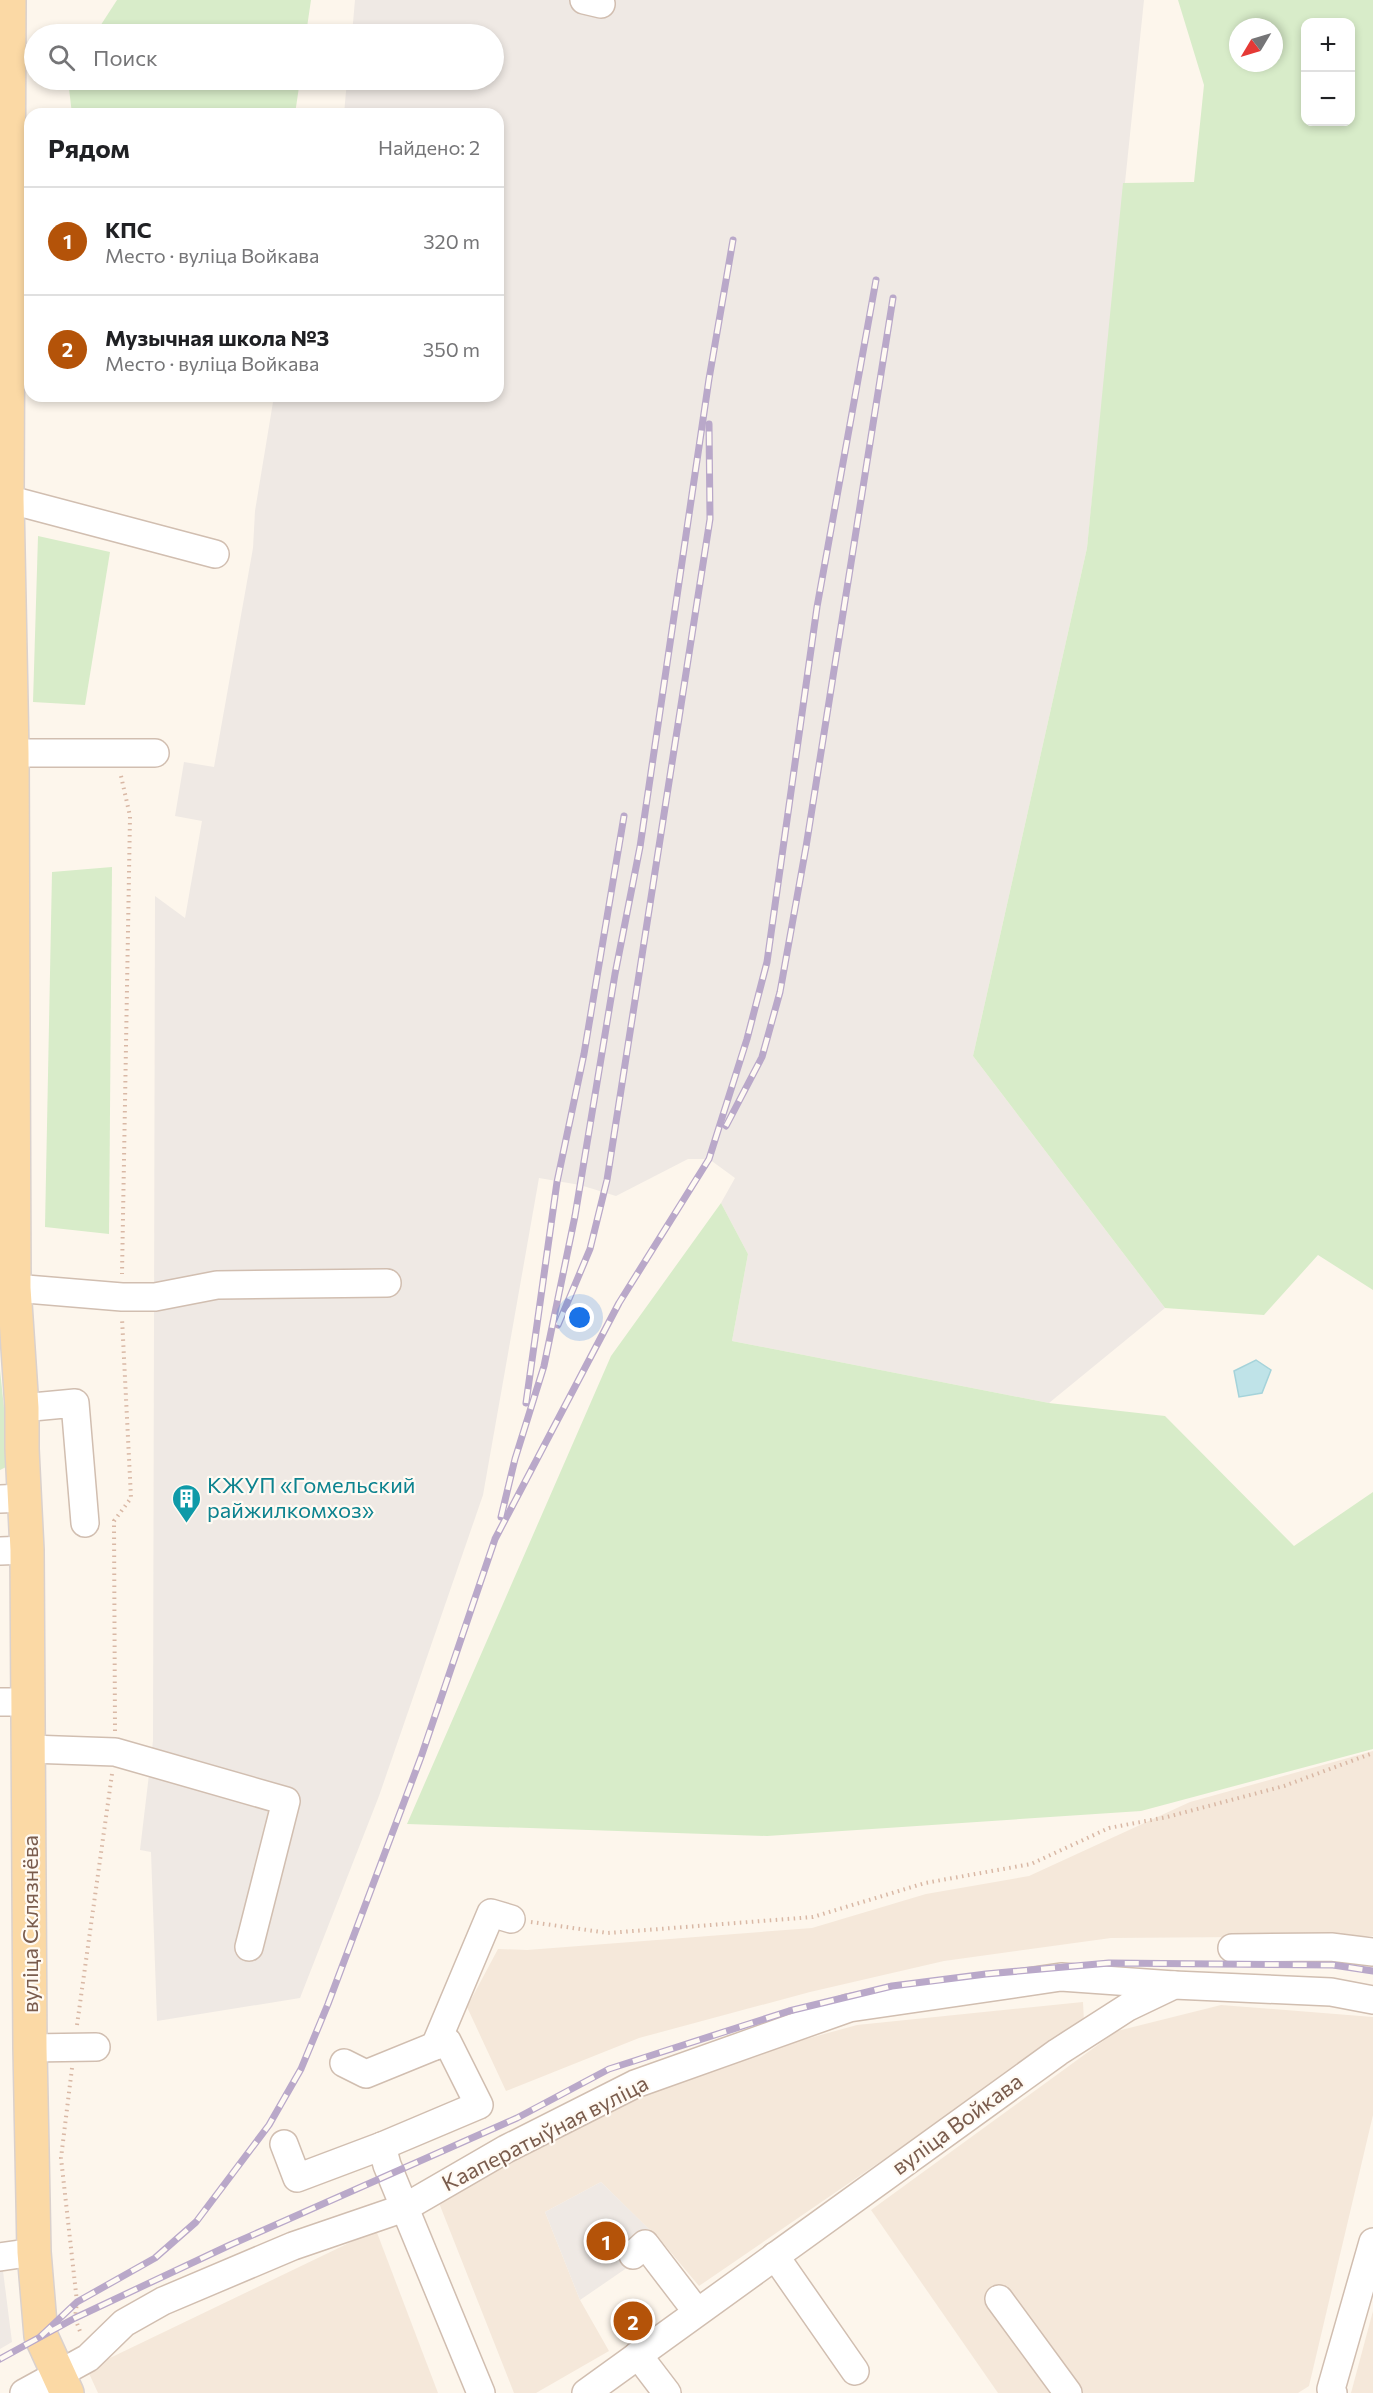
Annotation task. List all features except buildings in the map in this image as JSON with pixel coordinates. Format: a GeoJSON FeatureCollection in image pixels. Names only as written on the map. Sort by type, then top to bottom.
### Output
{"type":"FeatureCollection","features":[{"type":"Feature","properties":{"kind":"main road","name":"вуліца Склязнёва"},"geometry":{"type":"LineString","coordinates":[[9,0],[7,499],[12,753],[14,1288],[22,1408],[22,1449],[12,1499],[15,1702],[30,1749],[30,2048],[34,2252],[41,2336],[63,2384]]}},
{"type":"Feature","properties":{"kind":"street"},"geometry":{"type":"LineString","coordinates":[[7,499],[215,554]]}},
{"type":"Feature","properties":{"kind":"street"},"geometry":{"type":"LineString","coordinates":[[12,753],[155,753]]}},
{"type":"Feature","properties":{"kind":"street"},"geometry":{"type":"LineString","coordinates":[[14,1288],[122,1297],[155,1297],[217,1285],[387,1283]]}},
{"type":"Feature","properties":{"kind":"street"},"geometry":{"type":"LineString","coordinates":[[22,1408],[75,1403],[85,1523]]}},
{"type":"Feature","properties":{"kind":"street"},"geometry":{"type":"LineString","coordinates":[[30,1749],[116,1752],[286,1801],[249,1947]]}},
{"type":"Feature","properties":{"kind":"street"},"geometry":{"type":"LineString","coordinates":[[435,2046],[491,1913],[511,1919]]}},
{"type":"Feature","properties":{"kind":"street"},"geometry":{"type":"LineString","coordinates":[[1232,1948],[1331,1947],[1373,1952]]}},
{"type":"Feature","properties":{"kind":"street","name":"Кааператыўная вуліца"},"geometry":{"type":"LineString","coordinates":[[24,2393],[63,2384],[124,2323],[163,2301],[293,2246],[404,2208],[506,2149],[635,2084],[849,2008],[1060,1977],[1174,1985]]}},
{"type":"Feature","properties":{"kind":"street","name":"вуліца Войкава"},"geometry":{"type":"LineString","coordinates":[[586,2393],[1058,2052],[1128,2007],[1174,1985],[1331,1992],[1373,2000]]}},
{"type":"Feature","properties":{"kind":"street"},"geometry":{"type":"LineString","coordinates":[[284,2144],[297,2178],[382,2146],[479,2105],[447,2041],[366,2074],[344,2063]]}},
{"type":"Feature","properties":{"kind":"street"},"geometry":{"type":"LineString","coordinates":[[30,2048],[85,2048]]}},
{"type":"Feature","properties":{"kind":"street"},"geometry":{"type":"LineString","coordinates":[[382,2146],[404,2208],[481,2393]]}},
{"type":"Feature","properties":{"kind":"street"},"geometry":{"type":"LineString","coordinates":[[1330,2392],[1373,2242]]}},
{"type":"Feature","properties":{"kind":"street"},"geometry":{"type":"LineString","coordinates":[[633,2255],[645,2244],[697,2312]]}},
{"type":"Feature","properties":{"kind":"street"},"geometry":{"type":"LineString","coordinates":[[0,2257],[34,2252]]}},
{"type":"Feature","properties":{"kind":"street"},"geometry":{"type":"LineString","coordinates":[[775,2256],[855,2372]]}},
{"type":"Feature","properties":{"kind":"street"},"geometry":{"type":"LineString","coordinates":[[999,2299],[1068,2393]]}},
{"type":"Feature","properties":{"kind":"street"},"geometry":{"type":"LineString","coordinates":[[638,2355],[667,2393]]}},
{"type":"Feature","properties":{"kind":"path"},"geometry":{"type":"LineString","coordinates":[[88,2358],[75,2318],[77,2302],[61,2158],[85,2048],[116,1752],[114,1521],[131,1498],[122,1297],[130,816],[116,753]]}},
{"type":"Feature","properties":{"kind":"path"},"geometry":{"type":"LineString","coordinates":[[511,1919],[608,1933],[813,1917],[925,1883],[1031,1864],[1109,1828],[1167,1816],[1284,1786],[1373,1753]]}},
{"type":"Feature","properties":{"kind":"shaded area"},"geometry":{"type":"Polygon","coordinates":[[[355,0],[1144,0],[1087,548],[973,1056],[1165,1308],[1049,1403],[732,1341],[748,1254],[721,1203],[735,1178],[709,1159],[688,1159],[616,1196],[580,1185],[539,1178],[483,1495],[379,1796],[300,1998],[157,2021],[151,1852],[140,1850],[153,1741],[155,896],[185,918],[202,821],[175,816],[184,762],[214,767],[253,548],[255,511],[273,402],[504,402],[504,108],[345,108],[346,90],[504,90],[504,24],[353,24],[355,0]]]}},
{"type":"Feature","properties":{"kind":"shaded area"},"geometry":{"type":"Polygon","coordinates":[[[1373,1751],[1373,1936],[1111,1938],[944,1961],[810,1992],[639,2038],[506,2091],[467,2007],[498,1949],[527,1950],[812,1928],[926,1894],[1029,1876],[1190,1802],[1373,1751]]]}},
{"type":"Feature","properties":{"kind":"shaded area"},"geometry":{"type":"Polygon","coordinates":[[[1083,2002],[1084,2022],[699,2286],[663,2243],[601,2182],[545,2212],[580,2300],[609,2351],[536,2393],[514,2393],[439,2203],[661,2079],[857,2025],[1083,2002]]]}},
{"type":"Feature","properties":{"kind":"shaded area"},"geometry":{"type":"Polygon","coordinates":[[[1221,2005],[1373,2017],[1373,2115],[1309,2386],[1298,2393],[998,2393],[871,2210],[1117,2031],[1221,2005]]]}},
{"type":"Feature","properties":{"kind":"shaded area"},"geometry":{"type":"Polygon","coordinates":[[[601,2182],[663,2243],[580,2300],[545,2212],[601,2182]]]}},
{"type":"Feature","properties":{"kind":"shaded area"},"geometry":{"type":"Polygon","coordinates":[[[376,2230],[438,2393],[98,2393],[87,2369],[376,2230]]]}},
{"type":"Feature","properties":{"kind":"shaded area"},"geometry":{"type":"Polygon","coordinates":[[[0,2270],[3,2271],[12,2342],[0,2349],[0,2270]]]}},
{"type":"Feature","properties":{"kind":"shaded area"},"geometry":{"type":"Polygon","coordinates":[[[1373,2311],[1373,2393],[1351,2393],[1373,2311]]]}},
{"type":"Feature","properties":{"kind":"green space"},"geometry":{"type":"Polygon","coordinates":[[[117,0],[311,0],[307,24],[101,24],[117,0]]]}},
{"type":"Feature","properties":{"kind":"green space"},"geometry":{"type":"Polygon","coordinates":[[[1178,0],[1373,0],[1373,1290],[1318,1255],[1264,1315],[1165,1308],[973,1056],[1087,548],[1123,183],[1194,182],[1204,85],[1178,0]]]}},
{"type":"Feature","properties":{"kind":"green space"},"geometry":{"type":"Polygon","coordinates":[[[69,90],[299,90],[296,108],[71,108],[69,90]]]}},
{"type":"Feature","properties":{"kind":"green space"},"geometry":{"type":"Polygon","coordinates":[[[38,536],[110,552],[85,705],[33,702],[38,536]]]}},
{"type":"Feature","properties":{"kind":"green space"},"geometry":{"type":"Polygon","coordinates":[[[112,867],[109,1234],[45,1227],[52,872],[112,867]]]}},
{"type":"Feature","properties":{"kind":"green space"},"geometry":{"type":"Polygon","coordinates":[[[721,1203],[748,1254],[732,1341],[1049,1403],[1165,1416],[1294,1546],[1373,1492],[1373,1749],[1141,1811],[767,1836],[407,1824],[611,1356],[721,1203]]]}},
{"type":"Feature","properties":{"kind":"green space"},"geometry":{"type":"Polygon","coordinates":[[[0,1370],[10,1465],[0,1470],[0,1370]]]}},
{"type":"Feature","properties":{"kind":"water"},"geometry":{"type":"Polygon","coordinates":[[[1256,1360],[1271,1370],[1262,1393],[1239,1397],[1234,1371],[1256,1360]]]}},
{"type":"Feature","properties":{"kind":"railway"},"geometry":{"type":"LineString","coordinates":[[501,1517],[515,1459],[544,1366],[575,1216],[615,974],[640,847],[709,379],[733,240]]}},
{"type":"Feature","properties":{"kind":"railway"},"geometry":{"type":"LineString","coordinates":[[41,2336],[77,2302],[155,2258],[196,2222],[269,2125],[301,2069],[328,2004],[421,1757],[495,1539],[619,1303],[709,1159],[747,1039],[767,962],[817,607],[876,280]]}},
{"type":"Feature","properties":{"kind":"railway"},"geometry":{"type":"LineString","coordinates":[[726,1126],[762,1057],[780,992],[806,847],[893,298]]}},
{"type":"Feature","properties":{"kind":"railway"},"geometry":{"type":"LineString","coordinates":[[558,1325],[590,1249],[607,1180],[710,519],[709,424]]}},
{"type":"Feature","properties":{"kind":"railway"},"geometry":{"type":"LineString","coordinates":[[526,1403],[557,1182],[584,1054],[624,816]]}},
{"type":"Feature","properties":{"kind":"railway"},"geometry":{"type":"LineString","coordinates":[[0,2359],[75,2318],[230,2245],[517,2118],[609,2069],[789,2011],[892,1986],[986,1974],[1109,1963],[1333,1965],[1373,1971]]}},
{"type":"Feature","properties":{"kind":"place","name":"КЖУП «Гомельский райжилкомхоз»"},"geometry":{"type":"Point","coordinates":[186,1524]}},
{"type":"Feature","properties":{"kind":"place","name":"КПС"},"geometry":{"type":"Point","coordinates":[606,2241]}},
{"type":"Feature","properties":{"kind":"place","name":"Музычная школа №3"},"geometry":{"type":"Point","coordinates":[633,2321]}}]}
